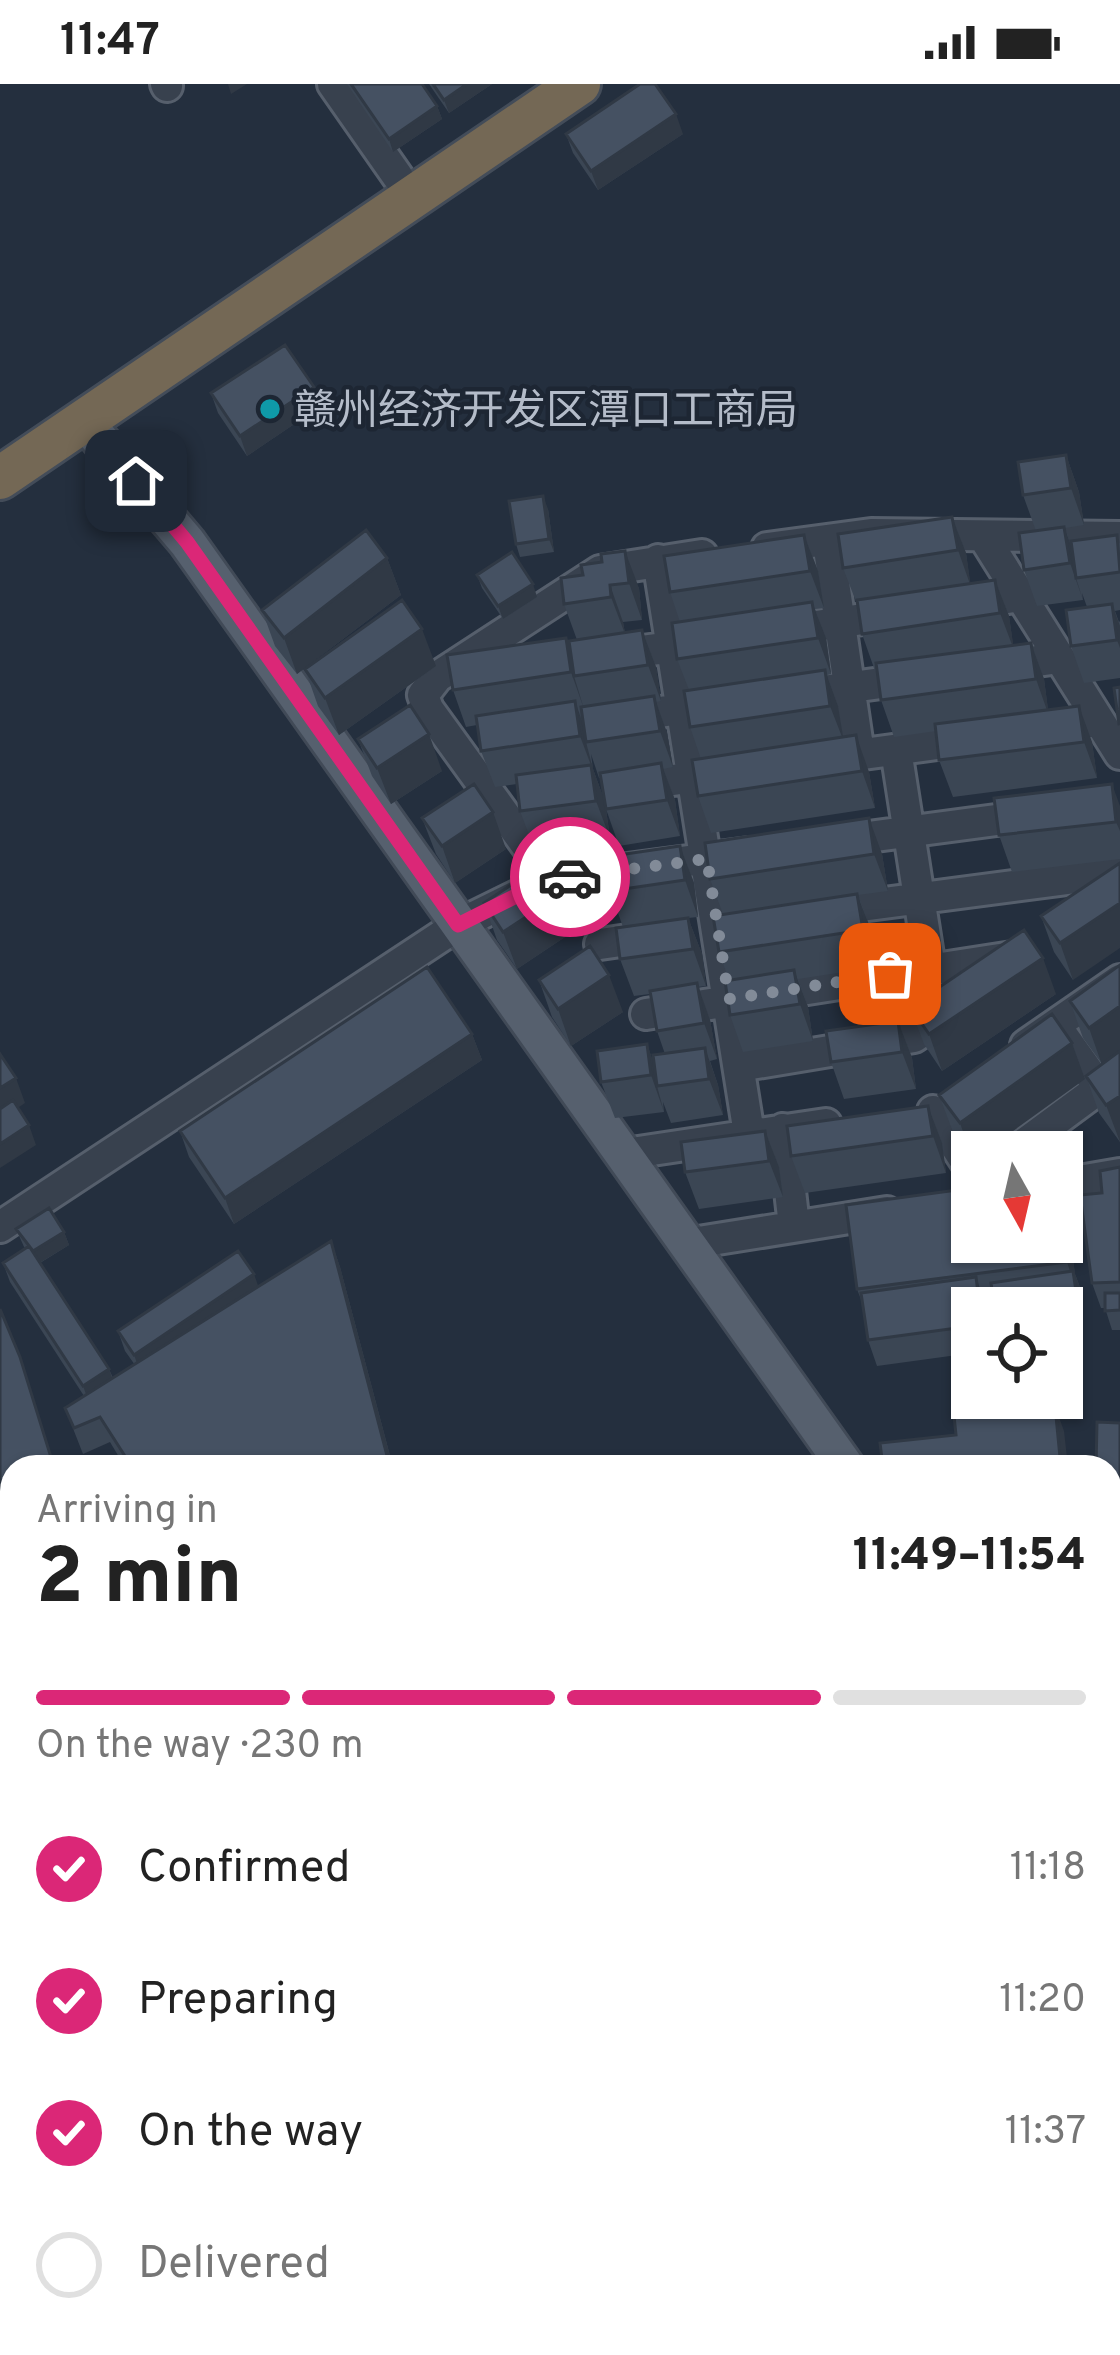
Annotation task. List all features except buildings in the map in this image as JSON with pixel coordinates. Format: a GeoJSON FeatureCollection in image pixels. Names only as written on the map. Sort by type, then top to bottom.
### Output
{"type":"FeatureCollection","features":[{"type":"Feature","properties":{"kind":"highway"},"geometry":{"type":"LineString","coordinates":[[0,447],[398,177],[561,86]]}},
{"type":"Feature","properties":{"kind":"highway"},"geometry":{"type":"LineString","coordinates":[[0,478],[561,86]]}},
{"type":"Feature","properties":{"kind":"main road"},"geometry":{"type":"LineString","coordinates":[[84,421],[187,542],[837,1455]]}},
{"type":"Feature","properties":{"kind":"street"},"geometry":{"type":"LineString","coordinates":[[333,84],[398,177]]}},
{"type":"Feature","properties":{"kind":"street"},"geometry":{"type":"LineString","coordinates":[[550,879],[512,803],[466,740],[423,695],[437,677],[600,572],[658,560],[871,534],[1120,537]]}},
{"type":"Feature","properties":{"kind":"street"},"geometry":{"type":"LineString","coordinates":[[985,538],[1051,645],[1103,710],[1120,754]]}},
{"type":"Feature","properties":{"kind":"street"},"geometry":{"type":"LineString","coordinates":[[828,542],[859,754]]}},
{"type":"Feature","properties":{"kind":"street"},"geometry":{"type":"LineString","coordinates":[[658,560],[707,859],[729,925],[729,999],[749,1134]]}},
{"type":"Feature","properties":{"kind":"street"},"geometry":{"type":"LineString","coordinates":[[578,660],[1021,596]]}},
{"type":"Feature","properties":{"kind":"street"},"geometry":{"type":"LineString","coordinates":[[591,722],[954,673],[1051,645],[1082,626]]}},
{"type":"Feature","properties":{"kind":"street"},"geometry":{"type":"LineString","coordinates":[[437,677],[508,669]]}},
{"type":"Feature","properties":{"kind":"street"},"geometry":{"type":"LineString","coordinates":[[608,789],[896,751],[1103,710]]}},
{"type":"Feature","properties":{"kind":"street"},"geometry":{"type":"LineString","coordinates":[[896,751],[930,968]]}},
{"type":"Feature","properties":{"kind":"street"},"geometry":{"type":"LineString","coordinates":[[0,1227],[458,925],[550,879],[1073,810]]}},
{"type":"Feature","properties":{"kind":"street"},"geometry":{"type":"LineString","coordinates":[[785,917],[1120,872]]}},
{"type":"Feature","properties":{"kind":"street"},"geometry":{"type":"LineString","coordinates":[[600,944],[729,925]]}},
{"type":"Feature","properties":{"kind":"street"},"geometry":{"type":"LineString","coordinates":[[646,1014],[1039,948],[914,1037],[739,1066]]}},
{"type":"Feature","properties":{"kind":"street"},"geometry":{"type":"LineString","coordinates":[[1003,1061],[1120,980]]}},
{"type":"Feature","properties":{"kind":"street"},"geometry":{"type":"LineString","coordinates":[[1041,1131],[1110,1081],[1054,1024]]}},
{"type":"Feature","properties":{"kind":"street"},"geometry":{"type":"LineString","coordinates":[[932,1108],[951,1138]]}},
{"type":"Feature","properties":{"kind":"street"},"geometry":{"type":"LineString","coordinates":[[625,1154],[848,1121]]}},
{"type":"Feature","properties":{"kind":"street"},"geometry":{"type":"LineString","coordinates":[[783,1129],[794,1226]]}},
{"type":"Feature","properties":{"kind":"street"},"geometry":{"type":"LineString","coordinates":[[1083,1180],[1120,1174]]}},
{"type":"Feature","properties":{"kind":"street"},"geometry":{"type":"LineString","coordinates":[[686,1244],[928,1206]]}},
{"type":"Feature","properties":{"kind":"way so far"},"geometry":{"type":"LineString","coordinates":[[570,877],[707,859],[729,999],[890,974]]}},
{"type":"Feature","properties":{"kind":"place","name":"赣州经济开发区潭口工商局"},"geometry":{"type":"Point","coordinates":[270,409]}},
{"type":"Feature","properties":{"kind":"route"},"geometry":{"type":"LineString","coordinates":[[136,481],[187,542],[458,925],[550,879],[570,877]]}}]}
